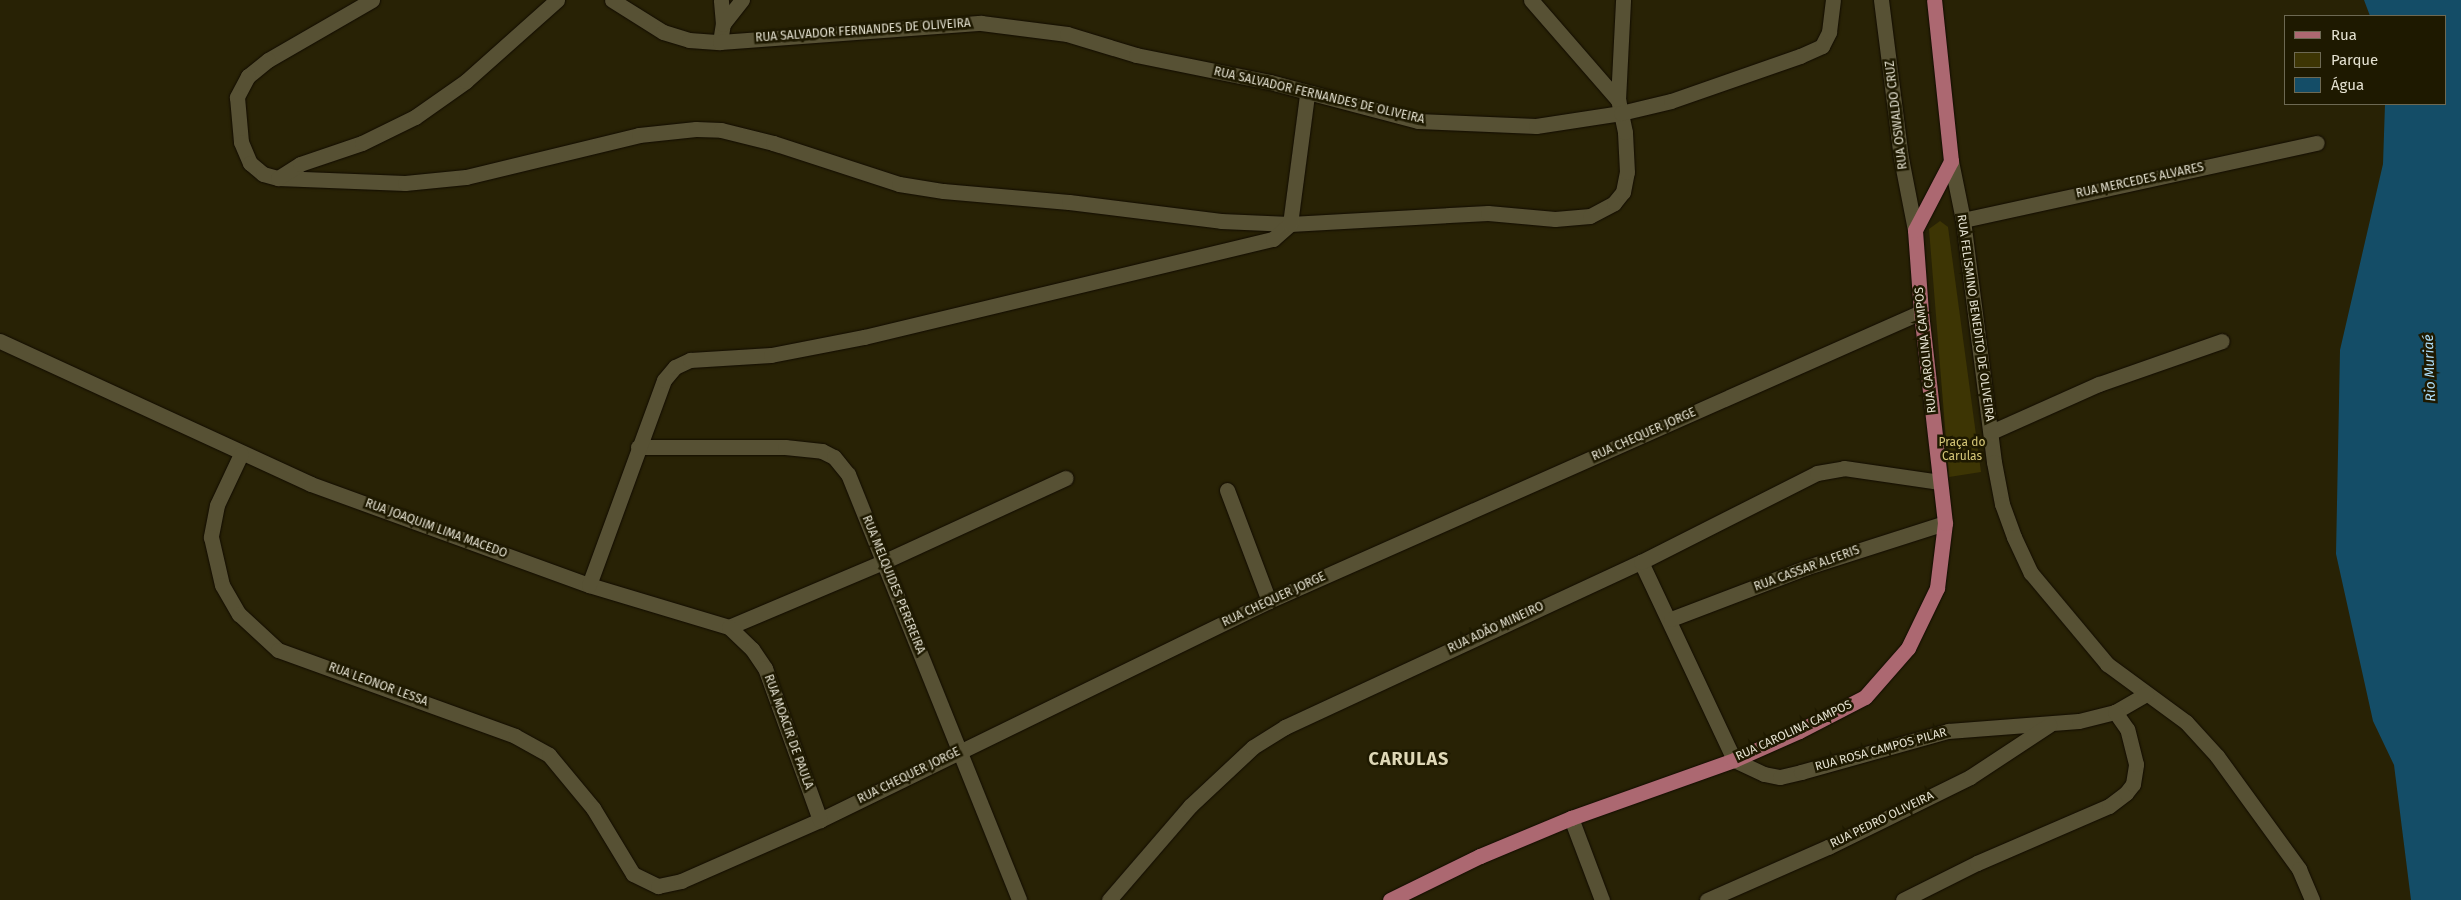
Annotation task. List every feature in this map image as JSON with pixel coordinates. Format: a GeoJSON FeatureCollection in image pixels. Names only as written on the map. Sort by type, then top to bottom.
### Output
{"type":"FeatureCollection","features":[{"type":"Feature","properties":{"kind":"main road"},"geometry":{"type":"LineString","coordinates":[[1915,230],[1951,161],[1934,0]]}},
{"type":"Feature","properties":{"kind":"main road","name":"RUA CAROLINA CAMPOS"},"geometry":{"type":"LineString","coordinates":[[1390,900],[1480,856],[1572,818],[1734,760],[1865,697],[1908,648],[1937,588],[1945,523],[1921,312],[1915,230]]}},
{"type":"Feature","properties":{"kind":"street"},"geometry":{"type":"LineString","coordinates":[[372,0],[306,40],[268,60],[248,76],[237,97],[244,154],[263,174],[278,178],[405,183],[466,177],[606,141],[696,129],[721,130],[764,141],[899,184],[943,191],[1069,202],[1221,221],[1290,224],[1488,213],[1556,219],[1590,216],[1614,203],[1624,192],[1626,157],[1619,106],[1623,0]]}},
{"type":"Feature","properties":{"kind":"street"},"geometry":{"type":"LineString","coordinates":[[278,178],[300,164],[362,143],[415,117],[466,81],[557,0]]}},
{"type":"Feature","properties":{"kind":"street","name":"RUA SALVADOR FERNANDES DE OLIVEIRA"},"geometry":{"type":"LineString","coordinates":[[612,0],[663,32],[689,40],[720,42],[980,23],[1067,34],[1136,55],[1270,82],[1307,94],[1418,122],[1536,126],[1738,80],[1822,46],[1828,32],[1833,0]]}},
{"type":"Feature","properties":{"kind":"street"},"geometry":{"type":"LineString","coordinates":[[720,42],[723,24],[721,0]]}},
{"type":"Feature","properties":{"kind":"street"},"geometry":{"type":"LineString","coordinates":[[723,24],[742,0]]}},
{"type":"Feature","properties":{"kind":"street"},"geometry":{"type":"LineString","coordinates":[[1531,0],[1619,106]]}},
{"type":"Feature","properties":{"kind":"street","name":"RUA OSWALDO CRUZ"},"geometry":{"type":"LineString","coordinates":[[1881,0],[1901,158],[1915,230]]}},
{"type":"Feature","properties":{"kind":"street"},"geometry":{"type":"LineString","coordinates":[[589,585],[664,380],[675,367],[690,360],[771,355],[864,337],[1274,239],[1290,224],[1307,94]]}},
{"type":"Feature","properties":{"kind":"street","name":"RUA MERCEDES ALVARES"},"geometry":{"type":"LineString","coordinates":[[1963,220],[2317,143]]}},
{"type":"Feature","properties":{"kind":"street","name":"RUA FELISMINO BENEDITO DE OLIVEIRA"},"geometry":{"type":"LineString","coordinates":[[1951,161],[1963,220],[2002,504],[2032,573],[2107,664],[2186,722],[2217,756],[2299,869],[2312,900]]}},
{"type":"Feature","properties":{"kind":"street","name":"RUA CHEQUER JORGE"},"geometry":{"type":"LineString","coordinates":[[633,874],[658,886],[681,881],[820,820],[1269,601],[1921,312]]}},
{"type":"Feature","properties":{"kind":"street","name":"RUA JOAQUIM LIMA MACEDO"},"geometry":{"type":"LineString","coordinates":[[0,341],[241,454],[311,484],[589,585],[729,626]]}},
{"type":"Feature","properties":{"kind":"street"},"geometry":{"type":"LineString","coordinates":[[1991,432],[2099,384],[2222,342]]}},
{"type":"Feature","properties":{"kind":"street","name":"RUA MELQUIDES PEREREIRA"},"geometry":{"type":"LineString","coordinates":[[638,447],[785,447],[828,454],[848,474],[961,751],[1019,900]]}},
{"type":"Feature","properties":{"kind":"street","name":"RUA LEONOR LESSA"},"geometry":{"type":"LineString","coordinates":[[241,454],[217,505],[211,537],[222,584],[239,614],[278,650],[515,736],[549,755],[593,808],[633,874]]}},
{"type":"Feature","properties":{"kind":"street","name":"RUA ADÃO MINEIRO"},"geometry":{"type":"LineString","coordinates":[[1109,900],[1190,806],[1253,747],[1294,722],[1641,562],[1817,473],[1844,468],[1940,482]]}},
{"type":"Feature","properties":{"kind":"street"},"geometry":{"type":"LineString","coordinates":[[729,626],[883,562],[1066,478]]}},
{"type":"Feature","properties":{"kind":"street"},"geometry":{"type":"LineString","coordinates":[[1227,490],[1269,601]]}},
{"type":"Feature","properties":{"kind":"street","name":"RUA CASSAR ALFERIS"},"geometry":{"type":"LineString","coordinates":[[1671,619],[1807,567],[1945,523]]}},
{"type":"Feature","properties":{"kind":"street"},"geometry":{"type":"LineString","coordinates":[[1641,562],[1671,619],[1734,760]]}},
{"type":"Feature","properties":{"kind":"street","name":"RUA MOACIR DE PAULA"},"geometry":{"type":"LineString","coordinates":[[729,626],[765,668],[820,820]]}},
{"type":"Feature","properties":{"kind":"street","name":"RUA ROSA CAMPOS PILAR"},"geometry":{"type":"LineString","coordinates":[[1734,760],[1764,774],[1780,777],[1948,732],[2023,724],[2049,725],[2115,712],[2146,694]]}},
{"type":"Feature","properties":{"kind":"street"},"geometry":{"type":"LineString","coordinates":[[1903,900],[1977,863],[2109,806],[2126,794],[2134,784],[2136,764],[2133,744],[2115,712]]}},
{"type":"Feature","properties":{"kind":"street","name":"RUA PEDRO OLIVEIRA"},"geometry":{"type":"LineString","coordinates":[[1707,900],[1828,847],[1970,777],[2049,725]]}},
{"type":"Feature","properties":{"kind":"street"},"geometry":{"type":"LineString","coordinates":[[1572,818],[1602,900]]}},
{"type":"Feature","properties":{"kind":"green space","name":"Praça do Carulas"},"geometry":{"type":"Polygon","coordinates":[[[1940,221],[1948,227],[1981,472],[1949,477],[1929,229],[1940,221]]]}},
{"type":"Feature","properties":{"kind":"water","name":"Rio Muriaé"},"geometry":{"type":"Polygon","coordinates":[[[2364,0],[2461,0],[2461,900],[2411,900],[2394,765],[2373,721],[2336,554],[2340,350],[2383,164],[2385,105],[2446,105],[2446,15],[2370,15],[2364,0]]]}},
{"type":"Feature","properties":{"kind":"district","name":"CARULAS"},"geometry":{"type":"Point","coordinates":[1409,759]}}]}
